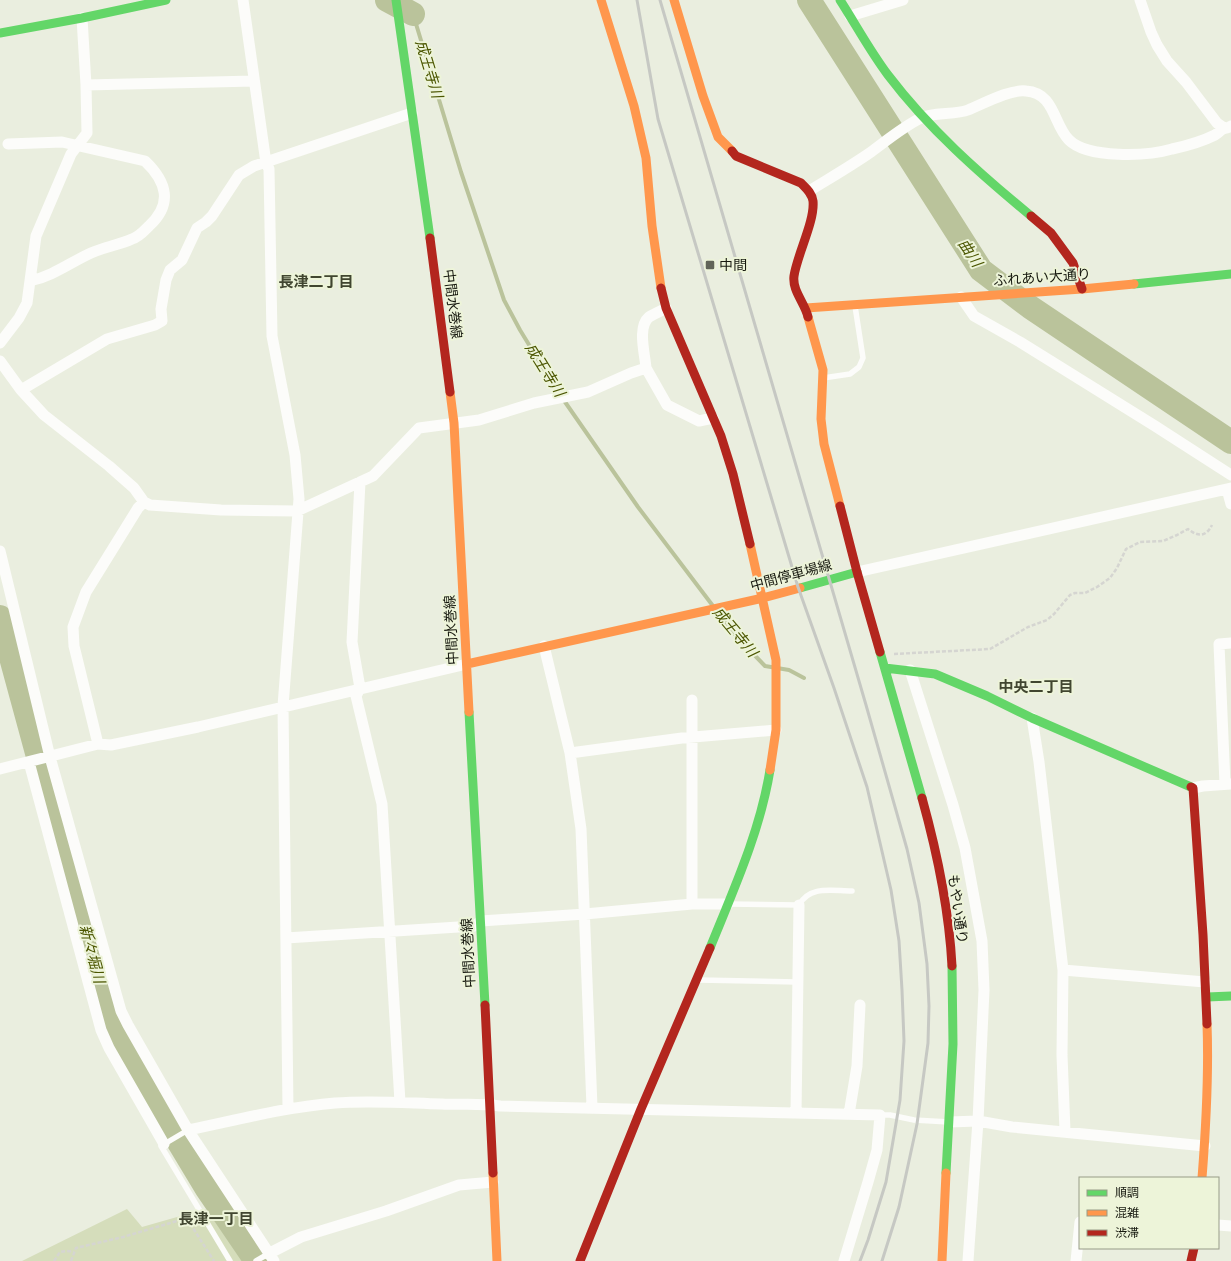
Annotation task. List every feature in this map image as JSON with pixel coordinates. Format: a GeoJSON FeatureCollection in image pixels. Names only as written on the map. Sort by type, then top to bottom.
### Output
{"type":"FeatureCollection","features":[{"type":"Feature","properties":{"kind":"street"},"geometry":{"type":"LineString","coordinates":[[0,33],[82,18],[166,0]]}},
{"type":"Feature","properties":{"kind":"street"},"geometry":{"type":"LineString","coordinates":[[243,0],[266,163],[269,169],[272,336],[295,455],[299,499],[283,706],[288,1109]]}},
{"type":"Feature","properties":{"kind":"street","name":"中間水巻線"},"geometry":{"type":"LineString","coordinates":[[396,0],[454,423],[481,921],[496,1261]]}},
{"type":"Feature","properties":{"kind":"street"},"geometry":{"type":"LineString","coordinates":[[580,1261],[641,1109],[698,980],[757,827],[767,789],[776,730],[777,700],[776,660],[763,598],[733,474],[721,436],[666,308],[660,289],[652,226],[646,158],[634,106],[601,0]]}},
{"type":"Feature","properties":{"kind":"street"},"geometry":{"type":"LineString","coordinates":[[674,0],[703,96],[718,137],[736,156],[801,183],[809,191],[813,200],[812,214],[794,277],[795,288],[806,308],[823,370],[821,419],[824,444],[857,572],[1229,488],[1231,504]]}},
{"type":"Feature","properties":{"kind":"street"},"geometry":{"type":"LineString","coordinates":[[840,0],[887,74],[922,117],[977,171],[1051,233],[1073,263],[1082,289]]}},
{"type":"Feature","properties":{"kind":"street"},"geometry":{"type":"LineString","coordinates":[[850,16],[872,4],[903,0]]}},
{"type":"Feature","properties":{"kind":"street"},"geometry":{"type":"LineString","coordinates":[[1140,0],[1151,32],[1167,61],[1186,82],[1217,123],[1227,127]]}},
{"type":"Feature","properties":{"kind":"street"},"geometry":{"type":"LineString","coordinates":[[0,343],[19,318],[27,303],[36,236],[76,146],[86,133],[86,85],[82,18]]}},
{"type":"Feature","properties":{"kind":"street"},"geometry":{"type":"LineString","coordinates":[[86,85],[254,81]]}},
{"type":"Feature","properties":{"kind":"street"},"geometry":{"type":"LineString","coordinates":[[809,191],[862,158],[922,117],[966,111],[1014,92],[1026,90],[1044,98],[1051,105],[1061,129],[1070,141],[1082,148],[1095,152],[1134,154],[1171,150],[1215,135],[1227,127]]}},
{"type":"Feature","properties":{"kind":"street"},"geometry":{"type":"LineString","coordinates":[[21,390],[107,339],[155,325],[162,321],[161,309],[166,280],[170,270],[182,260],[197,228],[212,216],[239,175],[254,166],[412,113]]}},
{"type":"Feature","properties":{"kind":"street"},"geometry":{"type":"LineString","coordinates":[[8,144],[62,142],[145,162],[154,170],[165,191],[165,202],[161,211],[154,222],[139,236],[132,240],[93,252],[43,278],[30,281]]}},
{"type":"Feature","properties":{"kind":"street","name":"ふれあい大通り"},"geometry":{"type":"LineString","coordinates":[[806,308],[1082,289],[1231,274]]}},
{"type":"Feature","properties":{"kind":"street"},"geometry":{"type":"LineString","coordinates":[[962,297],[974,316],[1020,342],[1155,426],[1231,476]]}},
{"type":"Feature","properties":{"kind":"street"},"geometry":{"type":"LineString","coordinates":[[666,308],[649,317],[644,324],[642,331],[646,368],[667,405],[699,421],[713,418]]}},
{"type":"Feature","properties":{"kind":"street"},"geometry":{"type":"LineString","coordinates":[[0,361],[21,390],[44,415],[109,466],[134,488],[144,502],[150,505],[221,510],[297,511],[373,476],[419,428],[479,420],[534,403],[588,392],[646,368]]}},
{"type":"Feature","properties":{"kind":"street"},"geometry":{"type":"LineString","coordinates":[[360,482],[352,642],[360,688],[356,696],[382,804],[400,1102]]}},
{"type":"Feature","properties":{"kind":"street"},"geometry":{"type":"LineString","coordinates":[[98,744],[74,646],[73,628],[86,592],[138,508],[144,502]]}},
{"type":"Feature","properties":{"kind":"street"},"geometry":{"type":"LineString","coordinates":[[0,551],[49,757],[121,1010],[128,1025],[188,1130],[271,1257],[301,1236],[386,1210],[459,1185],[493,1182]]}},
{"type":"Feature","properties":{"kind":"street","name":"中間停車場線"},"geometry":{"type":"LineString","coordinates":[[467,664],[763,598],[857,572]]}},
{"type":"Feature","properties":{"kind":"street","name":"もやい通り"},"geometry":{"type":"LineString","coordinates":[[857,572],[929,823],[943,891],[953,997],[953,1044],[942,1261]]}},
{"type":"Feature","properties":{"kind":"street"},"geometry":{"type":"LineString","coordinates":[[885,668],[935,674],[1193,788],[1228,784],[1219,644],[1231,643]]}},
{"type":"Feature","properties":{"kind":"street"},"geometry":{"type":"LineString","coordinates":[[544,646],[570,753],[581,829],[592,1107]]}},
{"type":"Feature","properties":{"kind":"street"},"geometry":{"type":"LineString","coordinates":[[0,769],[98,744],[111,745],[198,727],[467,664]]}},
{"type":"Feature","properties":{"kind":"street"},"geometry":{"type":"LineString","coordinates":[[910,670],[965,848],[982,941],[984,990],[978,1121],[968,1261]]}},
{"type":"Feature","properties":{"kind":"street"},"geometry":{"type":"LineString","coordinates":[[692,700],[692,904]]}},
{"type":"Feature","properties":{"kind":"street"},"geometry":{"type":"LineString","coordinates":[[1032,718],[1039,762],[1063,970],[1062,1055],[1065,1131]]}},
{"type":"Feature","properties":{"kind":"street"},"geometry":{"type":"LineString","coordinates":[[570,753],[693,738],[776,730]]}},
{"type":"Feature","properties":{"kind":"street"},"geometry":{"type":"LineString","coordinates":[[30,762],[101,1030],[109,1048],[164,1144]]}},
{"type":"Feature","properties":{"kind":"street"},"geometry":{"type":"LineString","coordinates":[[1193,788],[1207,997],[1208,1085],[1202,1177]]}},
{"type":"Feature","properties":{"kind":"street"},"geometry":{"type":"LineString","coordinates":[[286,938],[474,926],[481,921],[585,914],[692,904],[728,904]]}},
{"type":"Feature","properties":{"kind":"street"},"geometry":{"type":"LineString","coordinates":[[796,1113],[799,905]]}},
{"type":"Feature","properties":{"kind":"street"},"geometry":{"type":"LineString","coordinates":[[1063,970],[1205,982]]}},
{"type":"Feature","properties":{"kind":"street"},"geometry":{"type":"LineString","coordinates":[[1207,997],[1231,996]]}},
{"type":"Feature","properties":{"kind":"street"},"geometry":{"type":"LineString","coordinates":[[849,1114],[857,1066],[860,1005]]}},
{"type":"Feature","properties":{"kind":"street"},"geometry":{"type":"LineString","coordinates":[[188,1130],[288,1109],[335,1103],[400,1102],[490,1104],[500,1106],[880,1115],[877,1150],[844,1261]]}},
{"type":"Feature","properties":{"kind":"street"},"geometry":{"type":"LineString","coordinates":[[949,1122],[978,1121],[1012,1127],[1065,1131],[1205,1146]]}},
{"type":"Feature","properties":{"kind":"street"},"geometry":{"type":"LineString","coordinates":[[1219,1225],[1231,1226]]}},
{"type":"Feature","properties":{"kind":"street"},"geometry":{"type":"LineString","coordinates":[[1076,1261],[1079,1232]]}},
{"type":"Feature","properties":{"kind":"street"},"geometry":{"type":"LineString","coordinates":[[1191,1261],[1194,1249]]}},
{"type":"Feature","properties":{"kind":"lane"},"geometry":{"type":"LineString","coordinates":[[822,378],[835,378],[850,374],[859,367],[863,358],[855,304]]}},
{"type":"Feature","properties":{"kind":"lane"},"geometry":{"type":"LineString","coordinates":[[728,904],[799,905],[805,896],[812,891],[852,891]]}},
{"type":"Feature","properties":{"kind":"lane"},"geometry":{"type":"LineString","coordinates":[[698,980],[797,982]]}},
{"type":"Feature","properties":{"kind":"lane"},"geometry":{"type":"LineString","coordinates":[[880,1115],[890,1115],[914,1120],[949,1122]]}},
{"type":"Feature","properties":{"kind":"lane"},"geometry":{"type":"LineString","coordinates":[[188,1130],[161,1146],[230,1261]]}},
{"type":"Feature","properties":{"kind":"lane"},"geometry":{"type":"LineString","coordinates":[[256,1261],[271,1257]]}},
{"type":"Feature","properties":{"kind":"path"},"geometry":{"type":"LineString","coordinates":[[881,654],[990,649],[1028,627],[1047,620],[1070,596],[1075,593],[1085,593],[1104,583],[1110,578],[1117,568],[1126,549],[1132,545],[1140,542],[1163,541],[1188,529],[1194,534],[1204,534],[1210,530],[1212,525]]}},
{"type":"Feature","properties":{"kind":"path"},"geometry":{"type":"LineString","coordinates":[[71,1261],[76,1248],[122,1237],[177,1221],[184,1221],[191,1224],[214,1261]]}},
{"type":"Feature","properties":{"kind":"path"},"geometry":{"type":"LineString","coordinates":[[54,1261],[60,1252],[67,1250],[74,1252]]}},
{"type":"Feature","properties":{"kind":"green space"},"geometry":{"type":"Polygon","coordinates":[[[127,1209],[142,1227],[205,1209],[247,1261],[22,1261],[127,1209]]]}},
{"type":"Feature","properties":{"kind":"waterway","name":"成王寺川"},"geometry":{"type":"LineString","coordinates":[[387,0],[413,14]]}},
{"type":"Feature","properties":{"kind":"waterway","name":"曲川"},"geometry":{"type":"LineString","coordinates":[[809,0],[981,270],[1030,307],[1231,442]]}},
{"type":"Feature","properties":{"kind":"waterway","name":"成王寺川"},"geometry":{"type":"LineString","coordinates":[[413,14],[461,172],[504,300],[520,330],[556,389],[638,507],[713,606]]}},
{"type":"Feature","properties":{"kind":"waterway","name":"成王寺川"},"geometry":{"type":"LineString","coordinates":[[717,612],[738,638],[765,666],[789,670],[804,678]]}},
{"type":"Feature","properties":{"kind":"waterway","name":"新々堀川"},"geometry":{"type":"LineString","coordinates":[[0,617],[111,1025],[157,1106],[207,1189],[256,1261]]}},
{"type":"Feature","properties":{"kind":"railway"},"geometry":{"type":"LineString","coordinates":[[637,0],[658,119],[798,587],[867,787],[891,890],[899,941],[902,990],[904,1041],[900,1100],[886,1182],[860,1261]]}},
{"type":"Feature","properties":{"kind":"railway"},"geometry":{"type":"LineString","coordinates":[[660,0],[866,705],[907,849],[919,903],[927,964],[929,1006],[928,1043],[917,1124],[899,1207],[882,1261]]}},
{"type":"Feature","properties":{"kind":"traffic: fast"},"geometry":{"type":"LineString","coordinates":[[0,33],[82,18],[166,0]]}},
{"type":"Feature","properties":{"kind":"traffic: fast"},"geometry":{"type":"LineString","coordinates":[[396,0],[430,238]]}},
{"type":"Feature","properties":{"kind":"traffic: fast"},"geometry":{"type":"LineString","coordinates":[[840,0],[881,66],[920,114],[955,150],[1031,216]]}},
{"type":"Feature","properties":{"kind":"traffic: fast"},"geometry":{"type":"LineString","coordinates":[[1134,284],[1231,274]]}},
{"type":"Feature","properties":{"kind":"traffic: fast"},"geometry":{"type":"LineString","coordinates":[[800,588],[857,572]]}},
{"type":"Feature","properties":{"kind":"traffic: fast"},"geometry":{"type":"LineString","coordinates":[[880,652],[922,798]]}},
{"type":"Feature","properties":{"kind":"traffic: fast"},"geometry":{"type":"LineString","coordinates":[[885,668],[935,674],[1191,787]]}},
{"type":"Feature","properties":{"kind":"traffic: fast"},"geometry":{"type":"LineString","coordinates":[[469,712],[485,1005]]}},
{"type":"Feature","properties":{"kind":"traffic: fast"},"geometry":{"type":"LineString","coordinates":[[710,948],[753,839],[760,816],[770,770]]}},
{"type":"Feature","properties":{"kind":"traffic: fast"},"geometry":{"type":"LineString","coordinates":[[946,1173],[953,1044],[952,966]]}},
{"type":"Feature","properties":{"kind":"traffic: fast"},"geometry":{"type":"LineString","coordinates":[[1207,997],[1231,996]]}},
{"type":"Feature","properties":{"kind":"traffic: slow"},"geometry":{"type":"LineString","coordinates":[[601,0],[634,106],[646,158],[652,226],[661,288]]}},
{"type":"Feature","properties":{"kind":"traffic: slow"},"geometry":{"type":"LineString","coordinates":[[674,0],[703,96],[718,137],[732,151]]}},
{"type":"Feature","properties":{"kind":"traffic: slow"},"geometry":{"type":"LineString","coordinates":[[806,308],[1134,284]]}},
{"type":"Feature","properties":{"kind":"traffic: slow"},"geometry":{"type":"LineString","coordinates":[[808,317],[823,370],[821,419],[824,444],[840,506]]}},
{"type":"Feature","properties":{"kind":"traffic: slow"},"geometry":{"type":"LineString","coordinates":[[450,392],[454,423],[469,712]]}},
{"type":"Feature","properties":{"kind":"traffic: slow"},"geometry":{"type":"LineString","coordinates":[[750,544],[776,660],[776,730],[770,770]]}},
{"type":"Feature","properties":{"kind":"traffic: slow"},"geometry":{"type":"LineString","coordinates":[[467,664],[763,598],[800,588]]}},
{"type":"Feature","properties":{"kind":"traffic: slow"},"geometry":{"type":"LineString","coordinates":[[1202,1177],[1207,1101],[1207,1024]]}},
{"type":"Feature","properties":{"kind":"traffic: slow"},"geometry":{"type":"LineString","coordinates":[[493,1173],[497,1261]]}},
{"type":"Feature","properties":{"kind":"traffic: slow"},"geometry":{"type":"LineString","coordinates":[[942,1261],[946,1173]]}},
{"type":"Feature","properties":{"kind":"traffic: jam"},"geometry":{"type":"LineString","coordinates":[[732,151],[736,156],[801,183],[811,196],[813,201],[813,209],[809,228],[794,276],[795,287],[808,317]]}},
{"type":"Feature","properties":{"kind":"traffic: jam"},"geometry":{"type":"LineString","coordinates":[[1031,216],[1051,233],[1073,263],[1082,289]]}},
{"type":"Feature","properties":{"kind":"traffic: jam"},"geometry":{"type":"LineString","coordinates":[[430,238],[450,392]]}},
{"type":"Feature","properties":{"kind":"traffic: jam"},"geometry":{"type":"LineString","coordinates":[[661,288],[666,308],[721,436],[733,474],[750,544]]}},
{"type":"Feature","properties":{"kind":"traffic: jam"},"geometry":{"type":"LineString","coordinates":[[840,506],[880,652]]}},
{"type":"Feature","properties":{"kind":"traffic: jam"},"geometry":{"type":"LineString","coordinates":[[1191,787],[1193,788],[1203,935],[1207,1024]]}},
{"type":"Feature","properties":{"kind":"traffic: jam"},"geometry":{"type":"LineString","coordinates":[[922,798],[942,881],[952,966]]}},
{"type":"Feature","properties":{"kind":"traffic: jam"},"geometry":{"type":"LineString","coordinates":[[580,1261],[641,1109],[710,948]]}},
{"type":"Feature","properties":{"kind":"traffic: jam"},"geometry":{"type":"LineString","coordinates":[[485,1005],[493,1173]]}},
{"type":"Feature","properties":{"kind":"traffic: jam"},"geometry":{"type":"LineString","coordinates":[[1191,1261],[1194,1249]]}},
{"type":"Feature","properties":{"kind":"place","name":"中間"},"geometry":{"type":"Point","coordinates":[710,265]}},
{"type":"Feature","properties":{"kind":"district","name":"長津二丁目"},"geometry":{"type":"Point","coordinates":[316,282]}},
{"type":"Feature","properties":{"kind":"district","name":"中央二丁目"},"geometry":{"type":"Point","coordinates":[1036,687]}},
{"type":"Feature","properties":{"kind":"district","name":"長津一丁目"},"geometry":{"type":"Point","coordinates":[216,1219]}}]}
